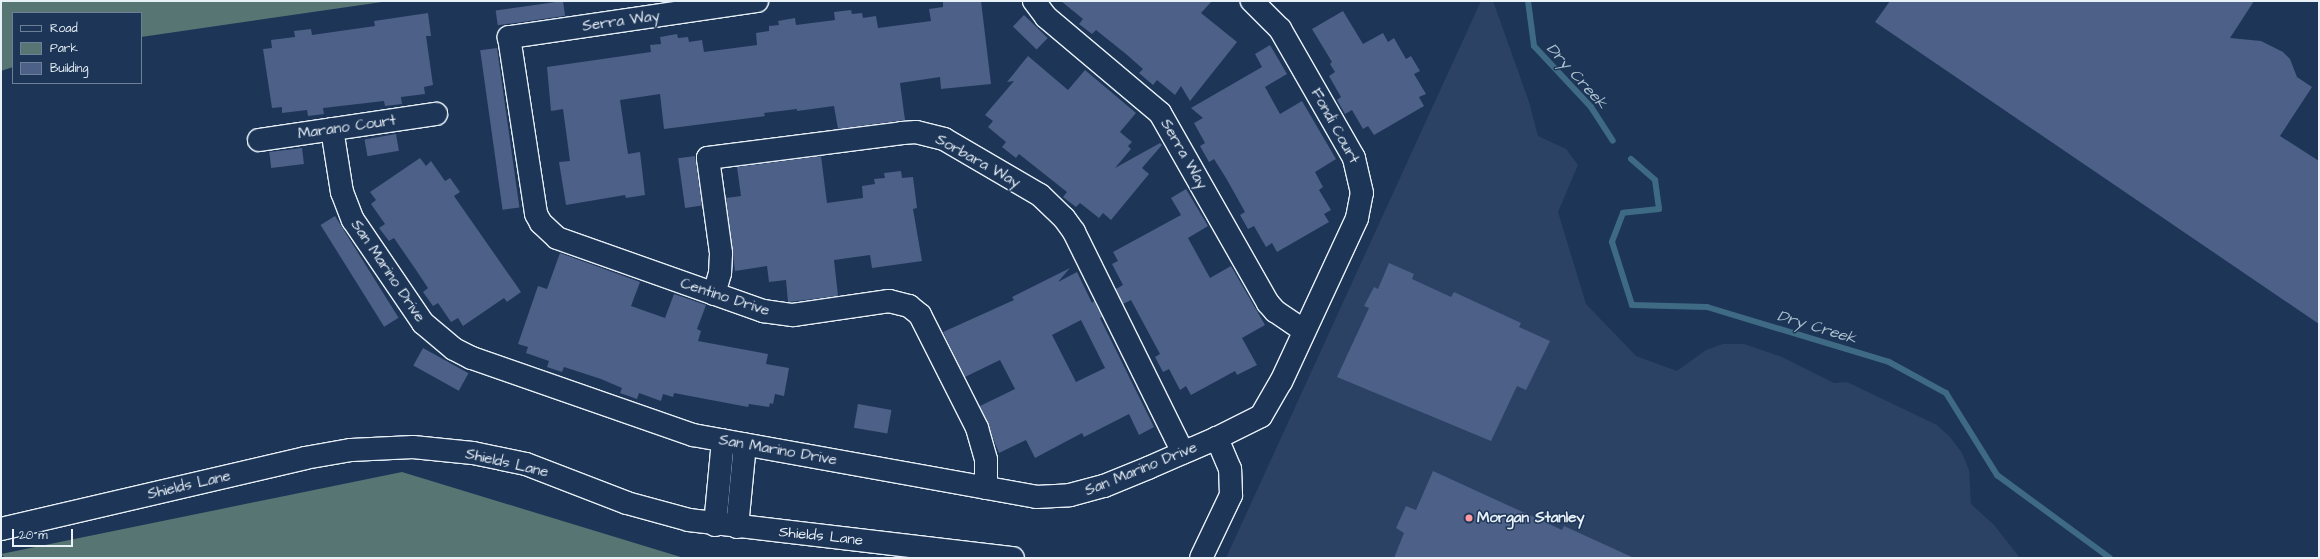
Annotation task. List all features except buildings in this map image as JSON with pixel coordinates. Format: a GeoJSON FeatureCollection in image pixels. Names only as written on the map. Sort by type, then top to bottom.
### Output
{"type":"FeatureCollection","features":[{"type":"Feature","properties":{"kind":"street","name":"Serra Way"},"geometry":{"type":"LineString","coordinates":[[509,37],[757,1]]}},
{"type":"Feature","properties":{"kind":"street","name":"Serra Way"},"geometry":{"type":"LineString","coordinates":[[1034,1],[1046,17],[1160,114],[1268,303],[1279,314],[1303,330]]}},
{"type":"Feature","properties":{"kind":"street","name":"Fondi Court"},"geometry":{"type":"LineString","coordinates":[[1252,1],[1280,29],[1354,158],[1361,180],[1362,193],[1357,218],[1303,330]]}},
{"type":"Feature","properties":{"kind":"street","name":"Centino Drive"},"geometry":{"type":"LineString","coordinates":[[509,37],[532,203],[541,223],[557,238],[764,312],[783,315],[889,301],[909,306],[920,315],[977,428],[986,460],[986,488]]}},
{"type":"Feature","properties":{"kind":"street","name":"Marano Court"},"geometry":{"type":"LineString","coordinates":[[259,140],[436,114]]}},
{"type":"Feature","properties":{"kind":"street","name":"San Marino Drive"},"geometry":{"type":"LineString","coordinates":[[332,129],[342,192],[348,211],[410,308],[438,337],[472,358],[537,382],[676,430],[723,440],[1036,497],[1070,495],[1104,486],[1218,438],[1255,420],[1266,411],[1303,330]]}},
{"type":"Feature","properties":{"kind":"street","name":"Sorbara Way"},"geometry":{"type":"LineString","coordinates":[[714,294],[720,272],[721,253],[708,158],[902,133],[916,132],[944,139],[1040,195],[1064,218],[1077,237],[1183,453]]}},
{"type":"Feature","properties":{"kind":"street"},"geometry":{"type":"LineString","coordinates":[[1201,558],[1231,495],[1230,469],[1218,438]]}},
{"type":"Feature","properties":{"kind":"street"},"geometry":{"type":"LineString","coordinates":[[715,525],[723,440]]}},
{"type":"Feature","properties":{"kind":"street"},"geometry":{"type":"LineString","coordinates":[[737,527],[745,444]]}},
{"type":"Feature","properties":{"kind":"street","name":"Shields Lane"},"geometry":{"type":"LineString","coordinates":[[1,529],[305,458],[351,450],[413,447],[473,453],[526,464],[649,510],[715,525],[1013,558]]}},
{"type":"Feature","properties":{"kind":"shaded area"},"geometry":{"type":"Polygon","coordinates":[[[1481,1],[1493,1],[1529,102],[1538,136],[1566,149],[1578,165],[1558,212],[1586,304],[1636,356],[1677,371],[1706,350],[1723,344],[1744,344],[1782,357],[1834,383],[1847,382],[1937,425],[1950,437],[1962,453],[1969,470],[1971,504],[1994,525],[2020,558],[1226,558],[1481,1]]]}},
{"type":"Feature","properties":{"kind":"green space"},"geometry":{"type":"Polygon","coordinates":[[[1,1],[389,1],[142,37],[142,12],[12,12],[12,67],[1,71],[1,1]]]}},
{"type":"Feature","properties":{"kind":"green space"},"geometry":{"type":"Polygon","coordinates":[[[402,472],[684,558],[5,558],[1,554],[402,472]]]}},
{"type":"Feature","properties":{"kind":"waterway","name":"Dry Creek"},"geometry":{"type":"LineString","coordinates":[[1528,1],[1534,46],[1591,107],[1613,141]]}},
{"type":"Feature","properties":{"kind":"waterway","name":"Dry Creek"},"geometry":{"type":"LineString","coordinates":[[1631,159],[1655,180],[1659,209],[1623,213],[1612,242],[1632,305],[1707,307],[1889,362],[1946,393],[1997,475],[2110,558]]}},
{"type":"Feature","properties":{"kind":"place","name":"Morgan Stanley"},"geometry":{"type":"Point","coordinates":[1469,518]}}]}
